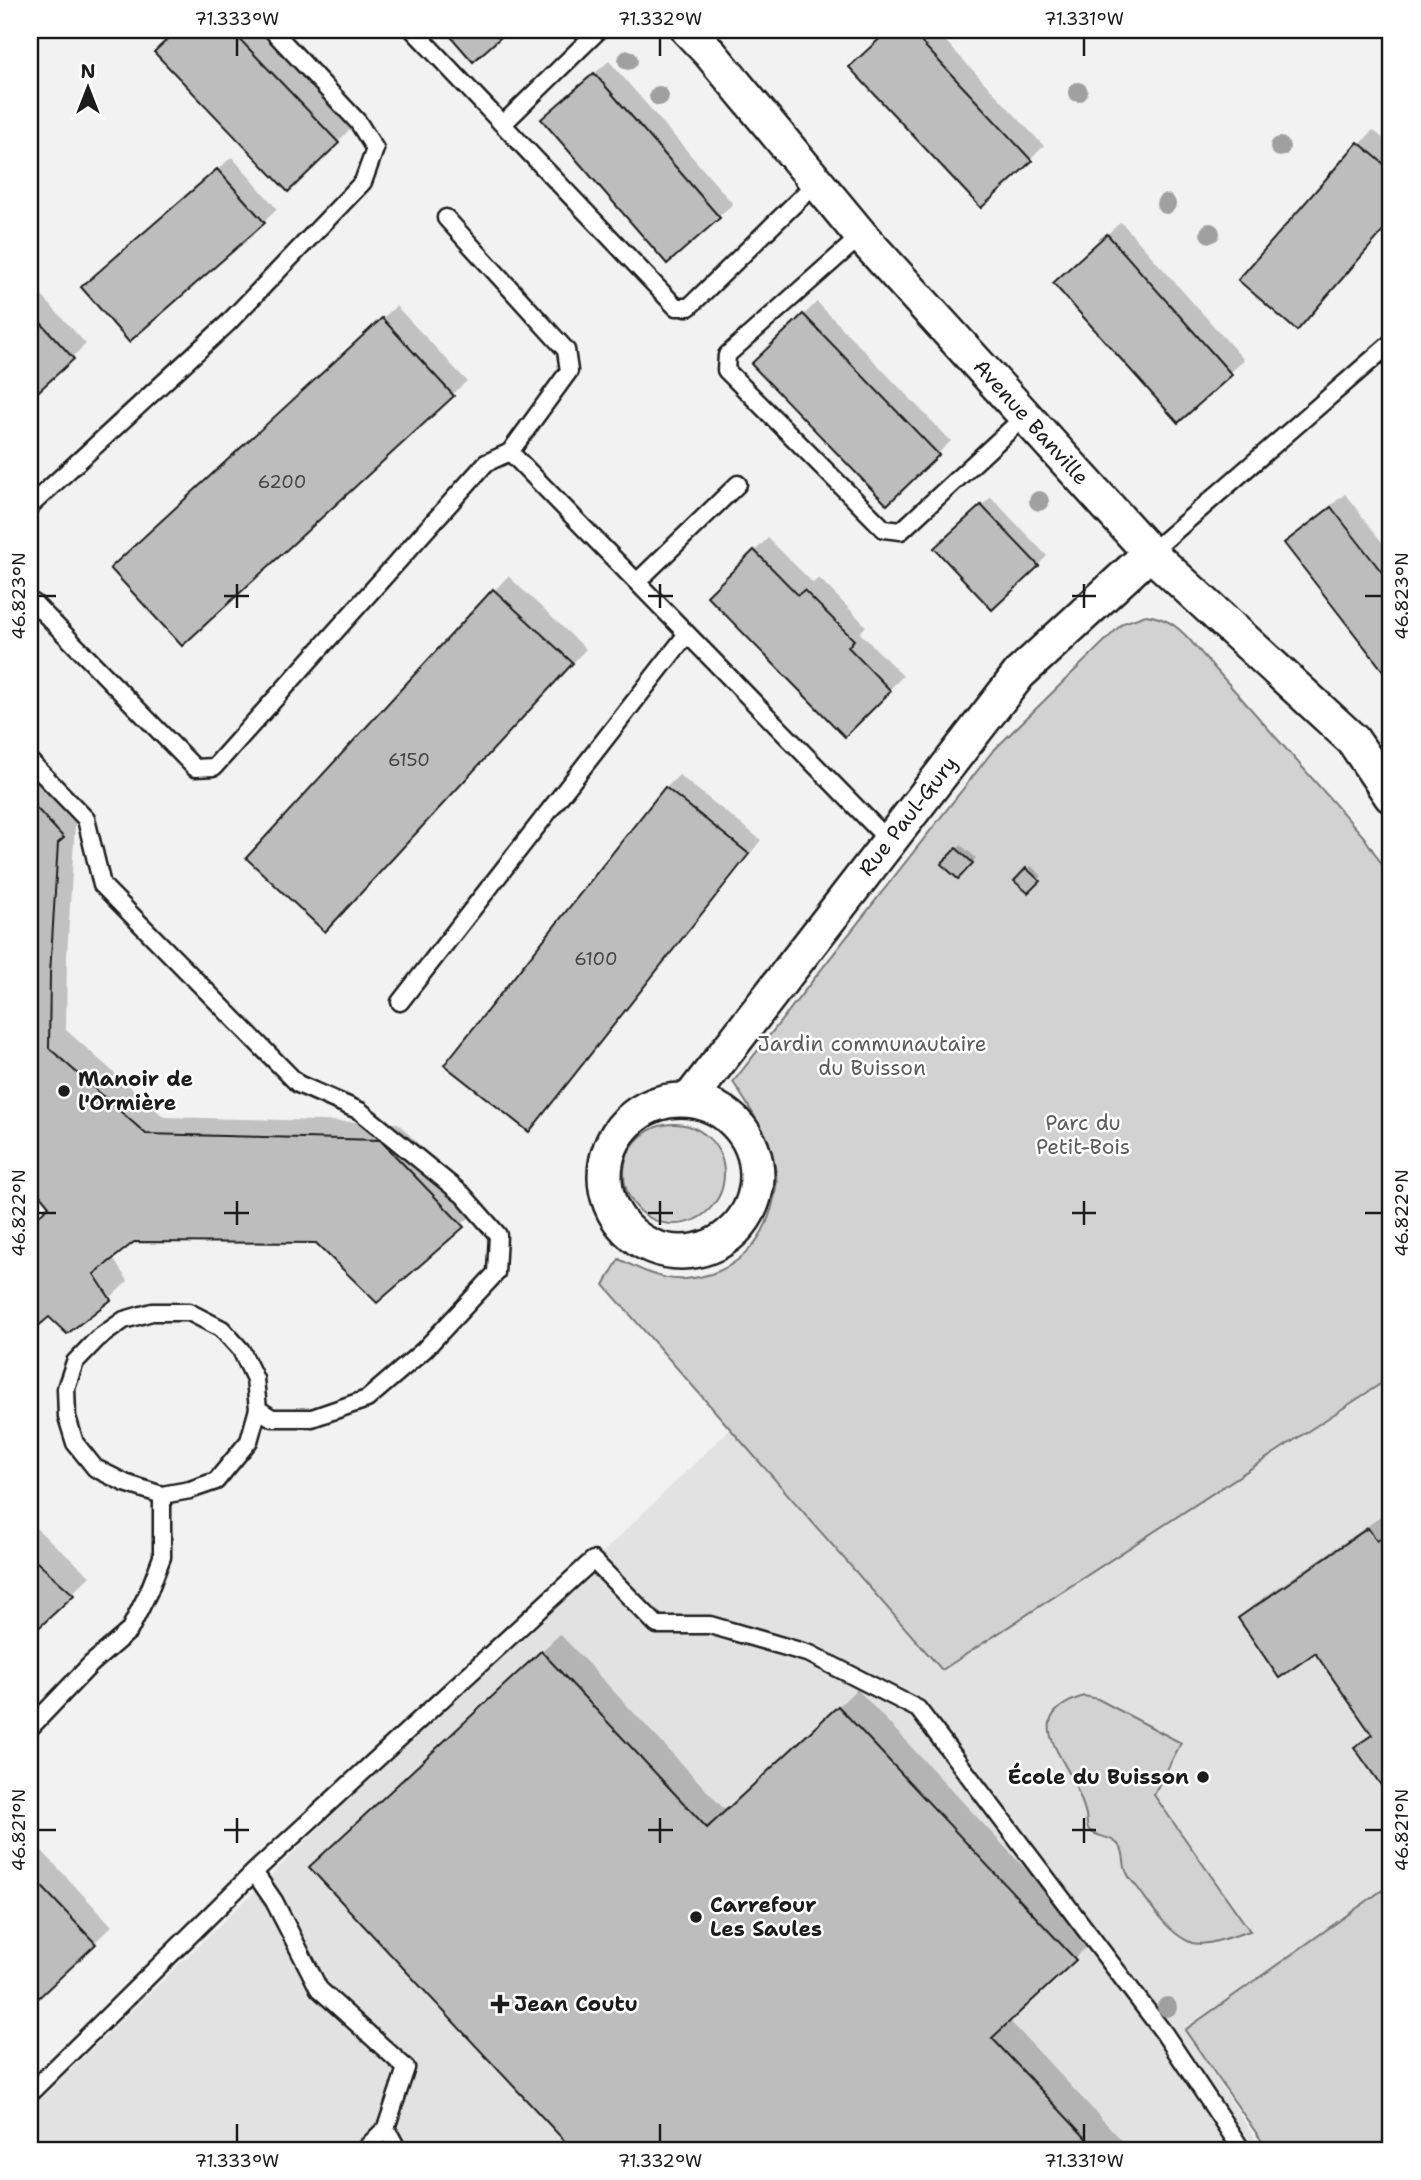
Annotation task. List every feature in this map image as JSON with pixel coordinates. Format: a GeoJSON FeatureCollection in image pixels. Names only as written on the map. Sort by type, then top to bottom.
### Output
{"type":"FeatureCollection","features":[{"type":"Feature","properties":{"kind":"street","name":"Avenue Banville"},"geometry":{"type":"LineString","coordinates":[[688,30],[861,236],[1150,553],[1353,740],[1391,796]]}},
{"type":"Feature","properties":{"kind":"street","name":"Rue Paul-Gury"},"geometry":{"type":"LineString","coordinates":[[689,1100],[1019,674],[1150,553]]}},
{"type":"Feature","properties":{"kind":"street"},"geometry":{"type":"LineString","coordinates":[[689,1100],[712,1106],[732,1119],[747,1138],[756,1160],[757,1184],[751,1207],[737,1227],[718,1242],[696,1250],[670,1251],[645,1243],[624,1227],[610,1205],[605,1179],[608,1153],[620,1130],[639,1112],[662,1102],[689,1100]]}},
{"type":"Feature","properties":{"kind":"lane"},"geometry":{"type":"LineString","coordinates":[[30,506],[228,323],[363,182],[375,149],[358,122],[272,30]]}},
{"type":"Feature","properties":{"kind":"lane"},"geometry":{"type":"LineString","coordinates":[[413,30],[676,307],[689,307],[817,182]]}},
{"type":"Feature","properties":{"kind":"lane"},"geometry":{"type":"LineString","coordinates":[[503,124],[599,30]]}},
{"type":"Feature","properties":{"kind":"lane"},"geometry":{"type":"LineString","coordinates":[[34,603],[195,768],[214,767],[486,463],[510,452],[569,371],[566,350],[446,218]]}},
{"type":"Feature","properties":{"kind":"lane"},"geometry":{"type":"LineString","coordinates":[[861,236],[727,355],[726,370],[884,529],[901,531],[1026,416]]}},
{"type":"Feature","properties":{"kind":"lane"},"geometry":{"type":"LineString","coordinates":[[1150,553],[1391,343]]}},
{"type":"Feature","properties":{"kind":"lane"},"geometry":{"type":"LineString","coordinates":[[510,452],[889,841]]}},
{"type":"Feature","properties":{"kind":"lane"},"geometry":{"type":"LineString","coordinates":[[637,582],[738,484]]}},
{"type":"Feature","properties":{"kind":"lane"},"geometry":{"type":"LineString","coordinates":[[400,1002],[687,634]]}},
{"type":"Feature","properties":{"kind":"lane"},"geometry":{"type":"LineString","coordinates":[[30,761],[86,819],[102,885],[279,1065],[298,1084],[360,1111],[463,1195],[498,1235],[496,1273],[424,1350],[367,1399],[312,1418],[272,1418],[258,1409]]}},
{"type":"Feature","properties":{"kind":"lane"},"geometry":{"type":"LineString","coordinates":[[152,1312],[189,1312],[222,1329],[241,1350],[255,1378],[258,1409],[249,1441],[216,1481],[190,1490],[162,1494],[125,1483],[95,1468],[75,1443],[67,1417],[66,1388],[75,1363],[97,1339],[124,1320],[152,1312]]}},
{"type":"Feature","properties":{"kind":"lane"},"geometry":{"type":"LineString","coordinates":[[30,1728],[91,1664],[129,1631],[162,1557],[162,1494]]}},
{"type":"Feature","properties":{"kind":"lane"},"geometry":{"type":"LineString","coordinates":[[30,2093],[254,1872],[593,1560],[657,1625],[710,1625],[810,1654],[918,1709],[1164,2033],[1242,2150]]}},
{"type":"Feature","properties":{"kind":"lane"},"geometry":{"type":"LineString","coordinates":[[254,1872],[274,1901],[319,1989],[406,2068],[386,2128],[364,2150]]}},
{"type":"Feature","properties":{"kind":"lane"},"geometry":{"type":"LineString","coordinates":[[386,2128],[398,2150]]}},
{"type":"Feature","properties":{"kind":"shaded area"},"geometry":{"type":"Polygon","coordinates":[[[1391,1377],[1391,1884],[1185,2030],[1263,2150],[30,2150],[30,2109],[730,1429],[942,1670],[1391,1377]]]}},
{"type":"Feature","properties":{"kind":"green space","name":"Parc du Petit-Bois"},"geometry":{"type":"Polygon","coordinates":[[[1146,615],[1169,622],[1188,638],[1364,837],[1391,878],[1391,1377],[942,1670],[604,1285],[619,1259],[659,1276],[685,1279],[700,1277],[728,1267],[750,1249],[766,1225],[776,1178],[765,1136],[733,1082],[992,752],[1123,623],[1146,615]]]}},
{"type":"Feature","properties":{"kind":"green space"},"geometry":{"type":"Polygon","coordinates":[[[674,1124],[702,1132],[716,1146],[724,1174],[716,1202],[702,1216],[674,1224],[646,1216],[632,1202],[624,1174],[632,1146],[646,1132],[674,1124]]]}},
{"type":"Feature","properties":{"kind":"green space"},"geometry":{"type":"Polygon","coordinates":[[[1084,1696],[1098,1699],[1181,1743],[1154,1795],[1250,1931],[1198,1944],[1176,1934],[1130,1878],[1118,1844],[1089,1830],[1077,1789],[1051,1736],[1050,1724],[1054,1714],[1065,1704],[1084,1696]]]}},
{"type":"Feature","properties":{"kind":"green space"},"geometry":{"type":"Polygon","coordinates":[[[1391,1884],[1391,2150],[1268,2150],[1185,2030],[1391,1884]]]}},
{"type":"Feature","properties":{"kind":"building"},"geometry":{"type":"Polygon","coordinates":[[[177,30],[231,30],[339,143],[288,192],[154,52],[177,30]]]}},
{"type":"Feature","properties":{"kind":"building"},"geometry":{"type":"Polygon","coordinates":[[[445,30],[509,30],[473,62],[445,30]]]}},
{"type":"Feature","properties":{"kind":"building"},"geometry":{"type":"Polygon","coordinates":[[[889,30],[910,30],[1032,161],[981,208],[849,67],[889,30]]]}},
{"type":"Feature","properties":{"kind":"building"},"geometry":{"type":"Polygon","coordinates":[[[594,73],[720,218],[667,264],[541,119],[594,73]]]}},
{"type":"Feature","properties":{"kind":"building"},"geometry":{"type":"Polygon","coordinates":[[[1358,142],[1391,170],[1391,222],[1297,331],[1238,280],[1358,142]]]}},
{"type":"Feature","properties":{"kind":"building"},"geometry":{"type":"Polygon","coordinates":[[[217,169],[265,223],[129,342],[81,287],[217,169]]]}},
{"type":"Feature","properties":{"kind":"building"},"geometry":{"type":"Polygon","coordinates":[[[1107,234],[1232,375],[1178,423],[1053,283],[1107,234]]]}},
{"type":"Feature","properties":{"kind":"building"},"geometry":{"type":"Polygon","coordinates":[[[30,311],[74,359],[30,399],[30,311]]]}},
{"type":"Feature","properties":{"kind":"building"},"geometry":{"type":"Polygon","coordinates":[[[803,314],[939,455],[887,505],[751,364],[803,314]]]}},
{"type":"Feature","properties":{"kind":"building"},"geometry":{"type":"Polygon","coordinates":[[[382,318],[454,396],[182,646],[110,568],[382,318]]]}},
{"type":"Feature","properties":{"kind":"building"},"geometry":{"type":"Polygon","coordinates":[[[981,505],[1039,566],[992,610],[934,548],[981,505]]]}},
{"type":"Feature","properties":{"kind":"building"},"geometry":{"type":"Polygon","coordinates":[[[1331,507],[1391,584],[1391,681],[1284,543],[1331,507]]]}},
{"type":"Feature","properties":{"kind":"building"},"geometry":{"type":"Polygon","coordinates":[[[754,550],[798,595],[804,590],[854,640],[848,647],[891,691],[845,737],[707,596],[754,550]]]}},
{"type":"Feature","properties":{"kind":"building"},"geometry":{"type":"Polygon","coordinates":[[[493,589],[573,663],[325,932],[246,858],[493,589]]]}},
{"type":"Feature","properties":{"kind":"building"},"geometry":{"type":"Polygon","coordinates":[[[665,787],[749,854],[529,1132],[444,1065],[665,787]]]}},
{"type":"Feature","properties":{"kind":"building","name":"Manoir de l'Ormière"},"geometry":{"type":"Polygon","coordinates":[[[30,801],[64,838],[58,843],[50,974],[49,1048],[146,1134],[380,1140],[464,1227],[377,1303],[316,1243],[134,1242],[94,1274],[111,1300],[67,1334],[49,1317],[30,1333],[30,1224],[49,1206],[30,1183],[30,801]]]}},
{"type":"Feature","properties":{"kind":"building"},"geometry":{"type":"Polygon","coordinates":[[[956,848],[973,863],[958,879],[941,864],[956,848]]]}},
{"type":"Feature","properties":{"kind":"building"},"geometry":{"type":"Polygon","coordinates":[[[1026,868],[1040,881],[1028,893],[1014,881],[1026,868]]]}},
{"type":"Feature","properties":{"kind":"building"},"geometry":{"type":"Polygon","coordinates":[[[1368,1528],[1377,1541],[1391,1530],[1391,1787],[1385,1791],[1354,1747],[1372,1735],[1315,1653],[1279,1678],[1238,1618],[1368,1528]]]}},
{"type":"Feature","properties":{"kind":"building"},"geometry":{"type":"Polygon","coordinates":[[[30,1556],[74,1595],[30,1636],[30,1556]]]}},
{"type":"Feature","properties":{"kind":"building","name":"Carrefour Les Saules"},"geometry":{"type":"Polygon","coordinates":[[[541,1651],[707,1828],[838,1706],[1076,1960],[992,2038],[1097,2150],[573,2150],[309,1867],[541,1651]]]}},
{"type":"Feature","properties":{"kind":"building"},"geometry":{"type":"Polygon","coordinates":[[[30,1874],[96,1944],[30,2006],[30,1874]]]}},
{"type":"Feature","properties":{"kind":"place","name":"Manoir de l'Ormière"},"geometry":{"type":"Point","coordinates":[64,1091]}},
{"type":"Feature","properties":{"kind":"place","name":"École du Buisson"},"geometry":{"type":"Point","coordinates":[1203,1777]}},
{"type":"Feature","properties":{"kind":"place","name":"Carrefour Les Saules"},"geometry":{"type":"Point","coordinates":[696,1917]}},
{"type":"Feature","properties":{"kind":"place","name":"Jean Coutu"},"geometry":{"type":"Point","coordinates":[500,2004]}},
{"type":"Feature","properties":{"kind":"park label","name":"Jardin communautaire du Buisson"},"geometry":{"type":"Point","coordinates":[872,1056]}}]}
